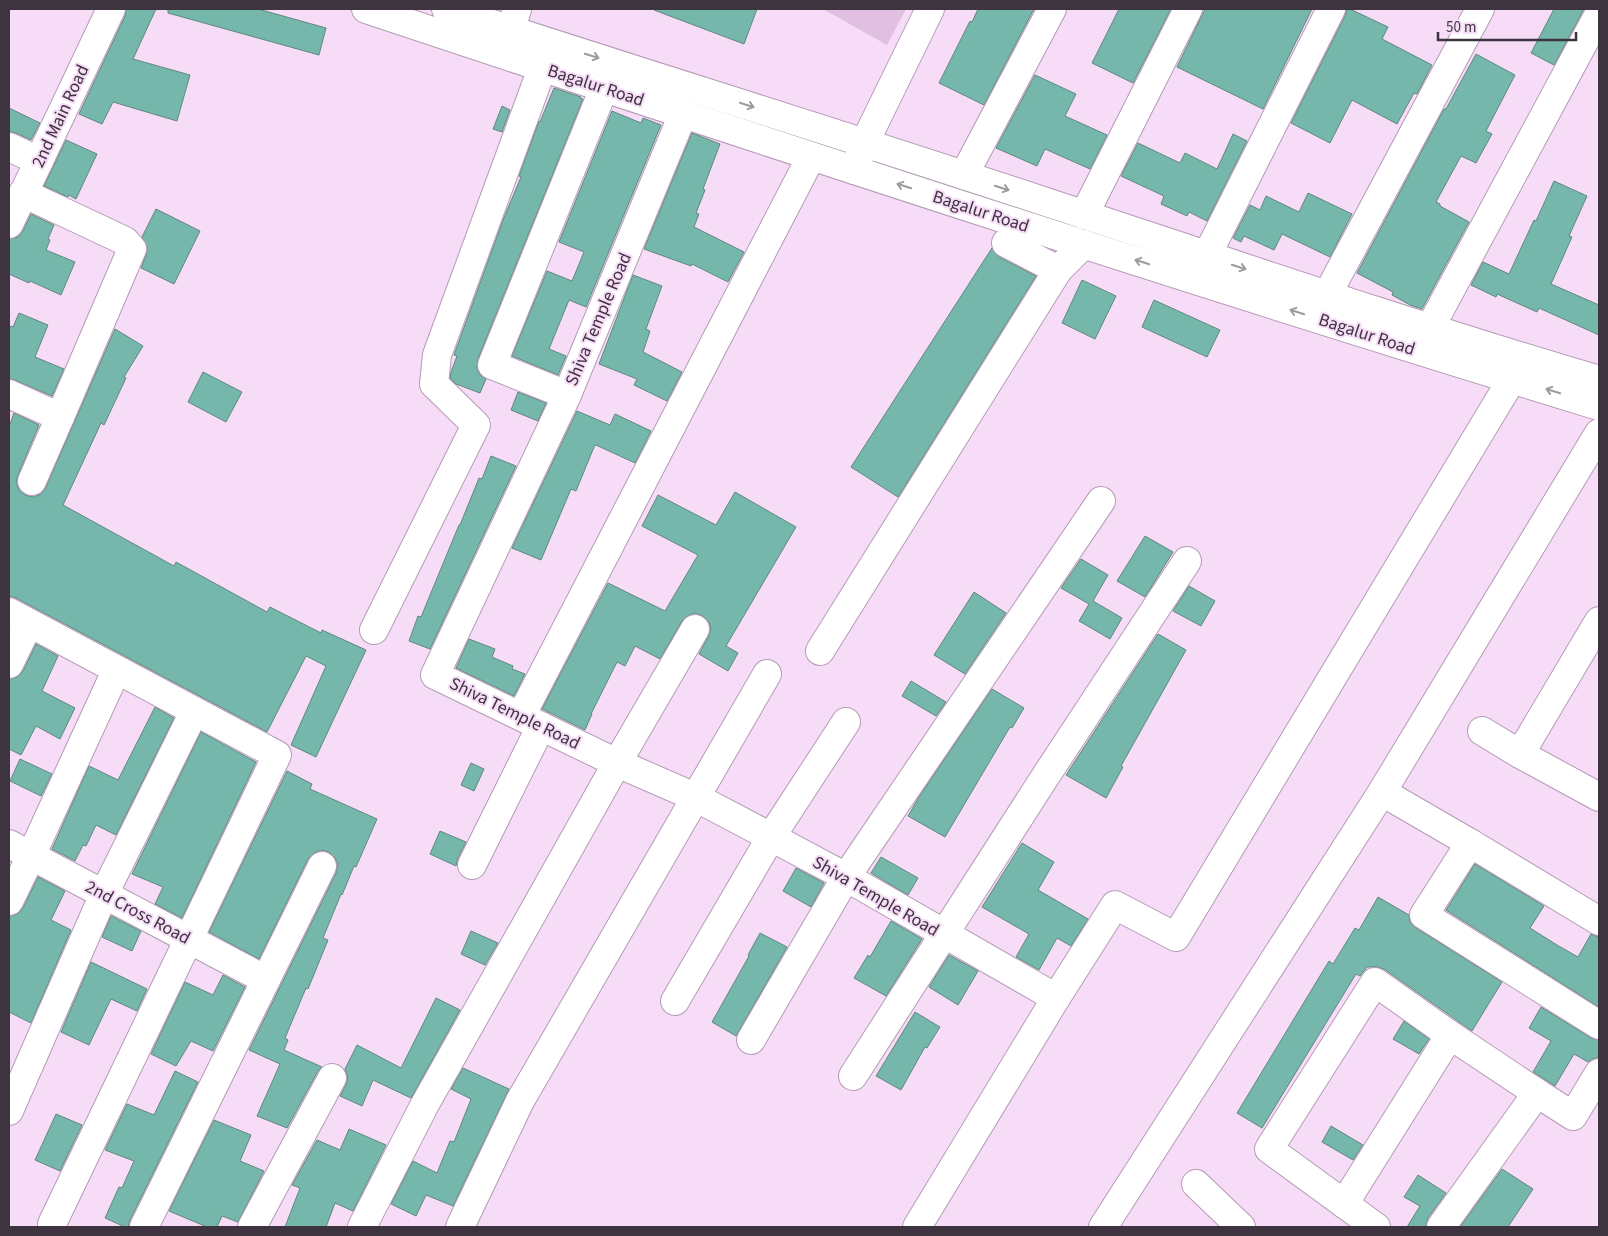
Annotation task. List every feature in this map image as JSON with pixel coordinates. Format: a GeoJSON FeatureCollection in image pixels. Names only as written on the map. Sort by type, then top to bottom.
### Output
{"type":"FeatureCollection","features":[{"type":"Feature","properties":{"kind":"street","name":"2nd Main Road"},"geometry":{"type":"LineString","coordinates":[[9,224],[111,9]]}},
{"type":"Feature","properties":{"kind":"street","name":"Bagalur Road"},"geometry":{"type":"LineString","coordinates":[[366,9],[547,55],[667,79],[1084,215],[1201,267],[1512,379],[1599,406]]}},
{"type":"Feature","properties":{"kind":"street","name":"Bagalur Road"},"geometry":{"type":"LineString","coordinates":[[446,9],[514,19],[547,55],[604,88],[854,170],[1084,244],[1201,267],[1327,295],[1599,380]]}},
{"type":"Feature","properties":{"kind":"street"},"geometry":{"type":"LineString","coordinates":[[854,170],[864,144],[930,9]]}},
{"type":"Feature","properties":{"kind":"street"},"geometry":{"type":"LineString","coordinates":[[964,176],[1052,9]]}},
{"type":"Feature","properties":{"kind":"street"},"geometry":{"type":"LineString","coordinates":[[1084,215],[1188,9]]}},
{"type":"Feature","properties":{"kind":"street"},"geometry":{"type":"LineString","coordinates":[[1201,267],[1331,9]]}},
{"type":"Feature","properties":{"kind":"street"},"geometry":{"type":"LineString","coordinates":[[1327,295],[1480,9]]}},
{"type":"Feature","properties":{"kind":"street"},"geometry":{"type":"LineString","coordinates":[[1430,328],[1599,14]]}},
{"type":"Feature","properties":{"kind":"street"},"geometry":{"type":"LineString","coordinates":[[374,630],[476,425],[434,384],[437,355],[547,55]]}},
{"type":"Feature","properties":{"kind":"street"},"geometry":{"type":"LineString","coordinates":[[566,395],[492,364],[604,88]]}},
{"type":"Feature","properties":{"kind":"street","name":"Shiva Temple Road"},"geometry":{"type":"LineString","coordinates":[[683,114],[566,395],[436,675],[617,763],[695,797],[846,878],[1056,998]]}},
{"type":"Feature","properties":{"kind":"street"},"geometry":{"type":"LineString","coordinates":[[9,147],[39,161]]}},
{"type":"Feature","properties":{"kind":"street"},"geometry":{"type":"LineString","coordinates":[[472,865],[531,721],[812,156]]}},
{"type":"Feature","properties":{"kind":"street"},"geometry":{"type":"LineString","coordinates":[[23,193],[129,244],[132,249],[32,481]]}},
{"type":"Feature","properties":{"kind":"street"},"geometry":{"type":"LineString","coordinates":[[1006,243],[1058,270]]}},
{"type":"Feature","properties":{"kind":"street"},"geometry":{"type":"LineString","coordinates":[[820,651],[1058,270],[1084,244]]}},
{"type":"Feature","properties":{"kind":"street"},"geometry":{"type":"LineString","coordinates":[[917,1227],[1056,998],[1115,905],[1176,937],[1512,379]]}},
{"type":"Feature","properties":{"kind":"street"},"geometry":{"type":"LineString","coordinates":[[9,394],[60,417]]}},
{"type":"Feature","properties":{"kind":"street"},"geometry":{"type":"LineString","coordinates":[[1102,1227],[1382,792],[1599,433]]}},
{"type":"Feature","properties":{"kind":"street"},"geometry":{"type":"LineString","coordinates":[[751,1040],[846,878],[1101,501]]}},
{"type":"Feature","properties":{"kind":"street"},"geometry":{"type":"LineString","coordinates":[[853,1076],[1045,777],[1187,561]]}},
{"type":"Feature","properties":{"kind":"street"},"geometry":{"type":"LineString","coordinates":[[9,664],[19,618],[277,755],[52,1224]]}},
{"type":"Feature","properties":{"kind":"street"},"geometry":{"type":"LineString","coordinates":[[1520,754],[1599,621]]}},
{"type":"Feature","properties":{"kind":"street"},"geometry":{"type":"LineString","coordinates":[[362,1227],[424,1106],[617,763],[695,629]]}},
{"type":"Feature","properties":{"kind":"street"},"geometry":{"type":"LineString","coordinates":[[9,901],[20,850],[116,671]]}},
{"type":"Feature","properties":{"kind":"street"},"geometry":{"type":"LineString","coordinates":[[460,1227],[520,1101],[767,674]]}},
{"type":"Feature","properties":{"kind":"street"},"geometry":{"type":"LineString","coordinates":[[9,1111],[104,894],[194,712]]}},
{"type":"Feature","properties":{"kind":"street"},"geometry":{"type":"LineString","coordinates":[[676,1001],[771,837],[846,722]]}},
{"type":"Feature","properties":{"kind":"street"},"geometry":{"type":"LineString","coordinates":[[1482,731],[1599,797]]}},
{"type":"Feature","properties":{"kind":"street"},"geometry":{"type":"LineString","coordinates":[[1382,792],[1599,921]]}},
{"type":"Feature","properties":{"kind":"street"},"geometry":{"type":"LineString","coordinates":[[1470,843],[1424,915],[1599,1025]]}},
{"type":"Feature","properties":{"kind":"street","name":"2nd Cross Road"},"geometry":{"type":"LineString","coordinates":[[20,850],[266,980]]}},
{"type":"Feature","properties":{"kind":"street"},"geometry":{"type":"LineString","coordinates":[[144,1227],[322,866]]}},
{"type":"Feature","properties":{"kind":"street"},"geometry":{"type":"LineString","coordinates":[[1376,1227],[1269,1149],[1375,982],[1450,1035],[1573,1116],[1599,1073]]}},
{"type":"Feature","properties":{"kind":"street"},"geometry":{"type":"LineString","coordinates":[[1344,1204],[1450,1035]]}},
{"type":"Feature","properties":{"kind":"street"},"geometry":{"type":"LineString","coordinates":[[252,1227],[332,1078]]}},
{"type":"Feature","properties":{"kind":"street"},"geometry":{"type":"LineString","coordinates":[[1441,1227],[1537,1093]]}},
{"type":"Feature","properties":{"kind":"street"},"geometry":{"type":"LineString","coordinates":[[1196,1184],[1241,1227]]}},
{"type":"Feature","properties":{"kind":"shaded area"},"geometry":{"type":"Polygon","coordinates":[[[823,9],[906,9],[887,45],[823,9]]]}},
{"type":"Feature","properties":{"kind":"building"},"geometry":{"type":"Polygon","coordinates":[[[126,9],[156,9],[133,59],[190,75],[177,121],[113,102],[102,124],[79,114],[125,16],[126,9]]]}},
{"type":"Feature","properties":{"kind":"building"},"geometry":{"type":"Polygon","coordinates":[[[168,9],[258,9],[326,28],[319,55],[168,13],[168,9]]]}},
{"type":"Feature","properties":{"kind":"building"},"geometry":{"type":"Polygon","coordinates":[[[655,9],[757,9],[744,44],[655,9]]]}},
{"type":"Feature","properties":{"kind":"building"},"geometry":{"type":"Polygon","coordinates":[[[978,9],[1034,9],[984,105],[939,83],[978,9]]]}},
{"type":"Feature","properties":{"kind":"building"},"geometry":{"type":"Polygon","coordinates":[[[1119,9],[1171,9],[1133,83],[1092,63],[1119,9]]]}},
{"type":"Feature","properties":{"kind":"building"},"geometry":{"type":"Polygon","coordinates":[[[1205,9],[1312,9],[1263,109],[1177,67],[1205,9]]]}},
{"type":"Feature","properties":{"kind":"building"},"geometry":{"type":"Polygon","coordinates":[[[1347,9],[1388,27],[1382,39],[1432,65],[1417,94],[1414,93],[1397,124],[1352,100],[1330,143],[1291,123],[1347,9]]]}},
{"type":"Feature","properties":{"kind":"building"},"geometry":{"type":"Polygon","coordinates":[[[1554,9],[1584,9],[1554,65],[1531,53],[1554,9]]]}},
{"type":"Feature","properties":{"kind":"building"},"geometry":{"type":"Polygon","coordinates":[[[1476,54],[1515,75],[1486,131],[1492,134],[1476,163],[1461,156],[1436,202],[1469,222],[1422,309],[1410,305],[1392,295],[1393,292],[1357,273],[1444,109],[1446,109],[1476,54]]]}},
{"type":"Feature","properties":{"kind":"building"},"geometry":{"type":"Polygon","coordinates":[[[1035,75],[1076,94],[1065,116],[1107,135],[1090,169],[1045,149],[1037,166],[996,148],[1035,75]]]}},
{"type":"Feature","properties":{"kind":"building"},"geometry":{"type":"Polygon","coordinates":[[[554,88],[583,99],[478,359],[477,368],[480,375],[486,379],[480,393],[456,384],[450,378],[457,356],[454,355],[503,220],[521,177],[519,176],[539,121],[554,88]]]}},
{"type":"Feature","properties":{"kind":"building"},"geometry":{"type":"Polygon","coordinates":[[[502,106],[510,110],[502,132],[493,129],[502,106]]]}},
{"type":"Feature","properties":{"kind":"building"},"geometry":{"type":"Polygon","coordinates":[[[9,108],[40,123],[31,140],[9,132],[9,108]]]}},
{"type":"Feature","properties":{"kind":"building"},"geometry":{"type":"Polygon","coordinates":[[[612,111],[641,123],[643,118],[661,125],[586,307],[569,300],[549,349],[566,356],[558,375],[512,356],[547,271],[572,281],[584,252],[559,242],[612,111]]]}},
{"type":"Feature","properties":{"kind":"building"},"geometry":{"type":"Polygon","coordinates":[[[692,133],[720,144],[703,189],[705,190],[696,213],[699,214],[694,227],[744,252],[728,282],[692,264],[691,266],[644,249],[692,133]]]}},
{"type":"Feature","properties":{"kind":"building"},"geometry":{"type":"Polygon","coordinates":[[[1233,134],[1247,141],[1207,221],[1189,212],[1187,216],[1161,204],[1164,196],[1121,176],[1138,143],[1180,163],[1185,153],[1217,169],[1233,134]]]}},
{"type":"Feature","properties":{"kind":"building"},"geometry":{"type":"Polygon","coordinates":[[[66,140],[97,154],[76,199],[44,186],[66,140]]]}},
{"type":"Feature","properties":{"kind":"building"},"geometry":{"type":"Polygon","coordinates":[[[1554,181],[1587,196],[1569,236],[1572,237],[1551,284],[1599,305],[1599,335],[1539,308],[1537,312],[1497,294],[1496,297],[1471,285],[1483,262],[1509,274],[1554,181]]]}},
{"type":"Feature","properties":{"kind":"building"},"geometry":{"type":"Polygon","coordinates":[[[1308,193],[1352,214],[1330,257],[1282,234],[1274,250],[1244,236],[1241,242],[1233,238],[1250,205],[1260,210],[1266,196],[1299,212],[1308,193]]]}},
{"type":"Feature","properties":{"kind":"building"},"geometry":{"type":"Polygon","coordinates":[[[156,209],[200,231],[174,284],[141,268],[147,247],[142,237],[156,209]]]}},
{"type":"Feature","properties":{"kind":"building"},"geometry":{"type":"Polygon","coordinates":[[[31,214],[54,225],[46,250],[75,262],[61,295],[9,274],[9,239],[18,237],[31,214]]]}},
{"type":"Feature","properties":{"kind":"building"},"geometry":{"type":"Polygon","coordinates":[[[992,248],[999,257],[1036,276],[898,497],[851,467],[992,248]]]}},
{"type":"Feature","properties":{"kind":"building"},"geometry":{"type":"Polygon","coordinates":[[[633,275],[662,286],[646,329],[650,331],[643,352],[682,372],[667,401],[634,385],[637,379],[599,364],[633,275]]]}},
{"type":"Feature","properties":{"kind":"building"},"geometry":{"type":"Polygon","coordinates":[[[1082,280],[1116,296],[1095,339],[1062,323],[1082,280]]]}},
{"type":"Feature","properties":{"kind":"building"},"geometry":{"type":"Polygon","coordinates":[[[1154,300],[1220,330],[1207,357],[1142,327],[1154,300]]]}},
{"type":"Feature","properties":{"kind":"building"},"geometry":{"type":"Polygon","coordinates":[[[19,313],[48,325],[35,357],[64,369],[52,396],[9,379],[9,326],[13,327],[19,313]]]}},
{"type":"Feature","properties":{"kind":"building"},"geometry":{"type":"Polygon","coordinates":[[[115,329],[143,346],[124,377],[126,378],[104,425],[101,423],[63,505],[174,566],[176,562],[267,612],[270,607],[321,633],[322,630],[366,650],[316,757],[291,745],[326,666],[306,656],[267,732],[9,596],[9,427],[14,413],[39,425],[16,482],[19,490],[25,495],[33,497],[41,494],[46,487],[115,329]]]}},
{"type":"Feature","properties":{"kind":"building"},"geometry":{"type":"Polygon","coordinates":[[[203,372],[242,392],[226,422],[188,402],[203,372]]]}},
{"type":"Feature","properties":{"kind":"building"},"geometry":{"type":"Polygon","coordinates":[[[518,392],[546,403],[538,421],[511,410],[518,392]]]}},
{"type":"Feature","properties":{"kind":"building"},"geometry":{"type":"Polygon","coordinates":[[[577,411],[610,425],[615,414],[651,431],[635,463],[596,445],[594,447],[576,491],[571,489],[541,560],[512,548],[577,411]]]}},
{"type":"Feature","properties":{"kind":"building"},"geometry":{"type":"Polygon","coordinates":[[[491,456],[516,466],[430,649],[409,641],[418,616],[421,617],[479,478],[482,479],[491,456]]]}},
{"type":"Feature","properties":{"kind":"building"},"geometry":{"type":"Polygon","coordinates":[[[735,492],[796,527],[726,646],[738,653],[728,671],[699,654],[711,629],[709,622],[703,616],[695,613],[687,616],[682,621],[660,659],[635,646],[625,666],[617,662],[585,730],[542,709],[608,583],[665,611],[698,555],[642,526],[658,495],[716,525],[735,492]]]}},
{"type":"Feature","properties":{"kind":"building"},"geometry":{"type":"Polygon","coordinates":[[[1145,536],[1173,552],[1145,597],[1117,581],[1145,536]]]}},
{"type":"Feature","properties":{"kind":"building"},"geometry":{"type":"Polygon","coordinates":[[[1081,559],[1108,575],[1093,601],[1122,618],[1110,639],[1079,621],[1089,604],[1061,588],[1081,559]]]}},
{"type":"Feature","properties":{"kind":"building"},"geometry":{"type":"Polygon","coordinates":[[[1189,586],[1215,601],[1201,626],[1173,611],[1189,586]]]}},
{"type":"Feature","properties":{"kind":"building"},"geometry":{"type":"Polygon","coordinates":[[[974,592],[1006,613],[965,674],[934,655],[974,592]]]}},
{"type":"Feature","properties":{"kind":"building"},"geometry":{"type":"Polygon","coordinates":[[[1158,634],[1186,650],[1121,766],[1123,767],[1106,798],[1066,775],[1158,634]]]}},
{"type":"Feature","properties":{"kind":"building"},"geometry":{"type":"Polygon","coordinates":[[[469,639],[495,649],[492,657],[513,666],[512,669],[525,674],[514,696],[456,668],[469,639]]]}},
{"type":"Feature","properties":{"kind":"building"},"geometry":{"type":"Polygon","coordinates":[[[36,644],[58,656],[42,691],[75,708],[60,739],[36,726],[21,755],[9,749],[9,679],[17,677],[23,671],[36,644]]]}},
{"type":"Feature","properties":{"kind":"building"},"geometry":{"type":"Polygon","coordinates":[[[911,681],[946,702],[936,716],[902,696],[911,681]]]}},
{"type":"Feature","properties":{"kind":"building"},"geometry":{"type":"Polygon","coordinates":[[[992,689],[1024,708],[1012,728],[1010,727],[945,837],[908,816],[992,689]]]}},
{"type":"Feature","properties":{"kind":"building"},"geometry":{"type":"Polygon","coordinates":[[[155,707],[174,718],[116,835],[96,825],[86,846],[83,845],[75,861],[52,849],[89,766],[118,780],[155,707]]]}},
{"type":"Feature","properties":{"kind":"building"},"geometry":{"type":"Polygon","coordinates":[[[201,732],[256,762],[182,918],[155,904],[163,887],[132,874],[201,732]]]}},
{"type":"Feature","properties":{"kind":"building"},"geometry":{"type":"Polygon","coordinates":[[[20,759],[52,774],[41,796],[10,781],[20,759]]]}},
{"type":"Feature","properties":{"kind":"building"},"geometry":{"type":"Polygon","coordinates":[[[471,763],[484,769],[474,791],[461,785],[471,763]]]}},
{"type":"Feature","properties":{"kind":"building"},"geometry":{"type":"Polygon","coordinates":[[[287,771],[312,784],[310,789],[377,819],[356,867],[354,866],[341,894],[323,938],[328,940],[285,1038],[288,1040],[284,1050],[322,1067],[287,1128],[257,1116],[280,1064],[249,1050],[336,873],[338,865],[335,858],[329,852],[321,850],[314,853],[308,859],[259,959],[209,932],[287,771]]]}},
{"type":"Feature","properties":{"kind":"building"},"geometry":{"type":"Polygon","coordinates":[[[440,831],[466,842],[456,866],[430,854],[440,831]]]}},
{"type":"Feature","properties":{"kind":"building"},"geometry":{"type":"Polygon","coordinates":[[[1022,843],[1054,862],[1038,890],[1088,919],[1071,946],[1057,938],[1039,970],[1016,957],[1029,934],[982,907],[1022,843]]]}},
{"type":"Feature","properties":{"kind":"building"},"geometry":{"type":"Polygon","coordinates":[[[881,857],[918,878],[908,895],[871,873],[881,857]]]}},
{"type":"Feature","properties":{"kind":"building"},"geometry":{"type":"Polygon","coordinates":[[[1475,864],[1544,906],[1530,928],[1557,945],[1578,957],[1591,934],[1599,937],[1599,1007],[1446,910],[1475,864]]]}},
{"type":"Feature","properties":{"kind":"building"},"geometry":{"type":"Polygon","coordinates":[[[796,868],[824,883],[811,907],[783,891],[796,868]]]}},
{"type":"Feature","properties":{"kind":"building"},"geometry":{"type":"Polygon","coordinates":[[[38,877],[65,891],[51,920],[71,930],[31,1023],[9,1012],[9,916],[17,914],[23,908],[38,877]]]}},
{"type":"Feature","properties":{"kind":"building"},"geometry":{"type":"Polygon","coordinates":[[[1378,897],[1409,915],[1410,923],[1416,928],[1502,982],[1472,1031],[1384,969],[1367,967],[1360,976],[1356,974],[1262,1128],[1237,1113],[1329,961],[1333,964],[1355,928],[1359,930],[1378,897]]]}},
{"type":"Feature","properties":{"kind":"building"},"geometry":{"type":"Polygon","coordinates":[[[111,916],[141,931],[132,951],[102,937],[111,916]]]}},
{"type":"Feature","properties":{"kind":"building"},"geometry":{"type":"Polygon","coordinates":[[[891,921],[922,939],[886,996],[854,978],[868,955],[870,957],[891,921]]]}},
{"type":"Feature","properties":{"kind":"building"},"geometry":{"type":"Polygon","coordinates":[[[471,931],[498,943],[485,965],[461,954],[471,931]]]}},
{"type":"Feature","properties":{"kind":"building"},"geometry":{"type":"Polygon","coordinates":[[[760,933],[787,947],[736,1036],[712,1022],[760,933]]]}},
{"type":"Feature","properties":{"kind":"building"},"geometry":{"type":"Polygon","coordinates":[[[949,955],[978,971],[958,1005],[929,987],[949,955]]]}},
{"type":"Feature","properties":{"kind":"building"},"geometry":{"type":"Polygon","coordinates":[[[91,962],[147,989],[137,1011],[111,999],[89,1045],[61,1032],[91,962]]]}},
{"type":"Feature","properties":{"kind":"building"},"geometry":{"type":"Polygon","coordinates":[[[223,975],[245,987],[213,1051],[191,1041],[176,1066],[151,1054],[185,982],[213,995],[223,975]]]}},
{"type":"Feature","properties":{"kind":"building"},"geometry":{"type":"Polygon","coordinates":[[[436,998],[460,1010],[411,1098],[373,1080],[362,1106],[340,1096],[348,1078],[345,1069],[357,1045],[401,1068],[436,998]]]}},
{"type":"Feature","properties":{"kind":"building"},"geometry":{"type":"Polygon","coordinates":[[[1541,1007],[1591,1038],[1599,1040],[1599,1057],[1588,1062],[1574,1054],[1555,1086],[1533,1072],[1551,1041],[1529,1028],[1541,1007]]]}},
{"type":"Feature","properties":{"kind":"building"},"geometry":{"type":"Polygon","coordinates":[[[915,1012],[940,1027],[927,1048],[925,1047],[901,1090],[876,1076],[915,1012]]]}},
{"type":"Feature","properties":{"kind":"building"},"geometry":{"type":"Polygon","coordinates":[[[1404,1021],[1429,1039],[1419,1054],[1393,1039],[1404,1021]]]}},
{"type":"Feature","properties":{"kind":"building"},"geometry":{"type":"Polygon","coordinates":[[[463,1068],[509,1089],[453,1206],[426,1195],[416,1216],[391,1204],[413,1161],[437,1173],[450,1141],[454,1142],[471,1099],[451,1089],[463,1068]]]}},
{"type":"Feature","properties":{"kind":"building"},"geometry":{"type":"Polygon","coordinates":[[[175,1071],[198,1082],[128,1227],[125,1227],[105,1218],[119,1187],[122,1188],[134,1161],[105,1150],[127,1104],[154,1115],[175,1071]]]}},
{"type":"Feature","properties":{"kind":"building"},"geometry":{"type":"Polygon","coordinates":[[[56,1114],[82,1125],[60,1171],[35,1160],[56,1114]]]}},
{"type":"Feature","properties":{"kind":"building"},"geometry":{"type":"Polygon","coordinates":[[[214,1120],[251,1135],[240,1161],[264,1171],[238,1222],[222,1216],[217,1227],[207,1227],[169,1211],[214,1120]]]}},
{"type":"Feature","properties":{"kind":"building"},"geometry":{"type":"Polygon","coordinates":[[[1331,1126],[1363,1145],[1353,1160],[1322,1142],[1331,1126]]]}},
{"type":"Feature","properties":{"kind":"building"},"geometry":{"type":"Polygon","coordinates":[[[349,1129],[386,1145],[353,1211],[335,1203],[326,1227],[285,1227],[300,1188],[292,1185],[317,1140],[340,1150],[349,1129]]]}},
{"type":"Feature","properties":{"kind":"building"},"geometry":{"type":"Polygon","coordinates":[[[1502,1169],[1533,1189],[1508,1227],[1460,1227],[1502,1169]]]}},
{"type":"Feature","properties":{"kind":"building"},"geometry":{"type":"Polygon","coordinates":[[[1418,1175],[1446,1193],[1428,1218],[1426,1227],[1407,1227],[1420,1206],[1404,1197],[1418,1175]]]}}]}
